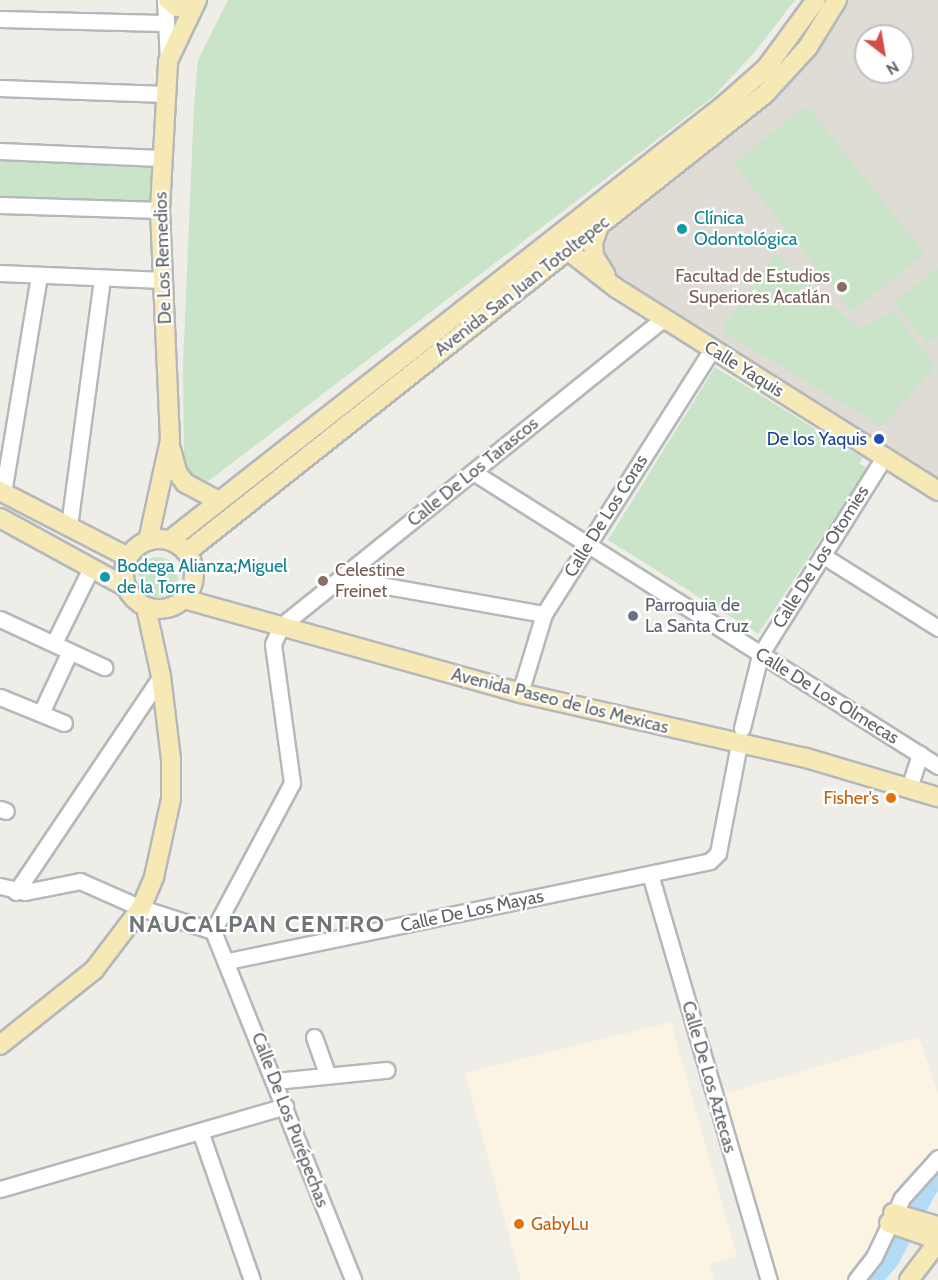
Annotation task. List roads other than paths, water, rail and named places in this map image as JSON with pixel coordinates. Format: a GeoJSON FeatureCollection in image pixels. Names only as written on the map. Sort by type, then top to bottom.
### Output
{"type":"FeatureCollection","features":[{"type":"Feature","properties":{"kind":"main road","name":"Avenida San Juan Totoltepec"},"geometry":{"type":"LineString","coordinates":[[187,552],[560,245],[766,68],[816,0]]}},
{"type":"Feature","properties":{"kind":"main road","name":"Avenida San Juan Totoltepec"},"geometry":{"type":"LineString","coordinates":[[158,540],[219,501],[560,245],[600,224],[765,94],[808,47],[837,0]]}},
{"type":"Feature","properties":{"kind":"main road","name":"De Los Remedios"},"geometry":{"type":"LineString","coordinates":[[158,540],[153,521],[170,440],[160,210],[160,158],[168,61],[180,32],[181,2]]}},
{"type":"Feature","properties":{"kind":"main road"},"geometry":{"type":"LineString","coordinates":[[600,224],[593,242],[594,255],[616,288]]}},
{"type":"Feature","properties":{"kind":"main road","name":"Calle Yaquis"},"geometry":{"type":"LineString","coordinates":[[560,245],[616,288],[938,491]]}},
{"type":"Feature","properties":{"kind":"main road"},"geometry":{"type":"LineString","coordinates":[[170,440],[177,472],[185,483],[219,501]]}},
{"type":"Feature","properties":{"kind":"main road"},"geometry":{"type":"LineString","coordinates":[[1,492],[128,557]]}},
{"type":"Feature","properties":{"kind":"main road"},"geometry":{"type":"LineString","coordinates":[[0,518],[126,586],[155,608],[171,759],[171,799],[164,840],[141,908],[94,970],[0,1045]]}},
{"type":"Feature","properties":{"kind":"main road"},"geometry":{"type":"LineString","coordinates":[[126,586],[123,572],[128,557],[158,540],[187,552],[194,576],[184,599],[155,608]]}},
{"type":"Feature","properties":{"kind":"main road","name":"Avenida Paseo de los Mexicas"},"geometry":{"type":"LineString","coordinates":[[184,599],[520,693],[741,736],[938,797]]}},
{"type":"Feature","properties":{"kind":"main road"},"geometry":{"type":"LineString","coordinates":[[894,1219],[934,1233],[909,1280]]}},
{"type":"Feature","properties":{"kind":"street"},"geometry":{"type":"LineString","coordinates":[[168,61],[164,23],[181,2]]}},
{"type":"Feature","properties":{"kind":"street"},"geometry":{"type":"LineString","coordinates":[[0,19],[164,23]]}},
{"type":"Feature","properties":{"kind":"street"},"geometry":{"type":"LineString","coordinates":[[0,88],[165,94]]}},
{"type":"Feature","properties":{"kind":"street"},"geometry":{"type":"LineString","coordinates":[[0,151],[160,158]]}},
{"type":"Feature","properties":{"kind":"street"},"geometry":{"type":"LineString","coordinates":[[0,205],[160,210]]}},
{"type":"Feature","properties":{"kind":"street"},"geometry":{"type":"LineString","coordinates":[[0,273],[163,280]]}},
{"type":"Feature","properties":{"kind":"street"},"geometry":{"type":"LineString","coordinates":[[1,492],[39,275]]}},
{"type":"Feature","properties":{"kind":"street"},"geometry":{"type":"LineString","coordinates":[[69,526],[102,278]]}},
{"type":"Feature","properties":{"kind":"street","name":"Calle De Los Tarascos"},"geometry":{"type":"LineString","coordinates":[[281,626],[664,318]]}},
{"type":"Feature","properties":{"kind":"street","name":"Calle De Los Coras"},"geometry":{"type":"LineString","coordinates":[[520,693],[544,614],[712,349]]}},
{"type":"Feature","properties":{"kind":"street","name":"Calle De Los Otomies"},"geometry":{"type":"LineString","coordinates":[[716,858],[760,655],[884,457]]}},
{"type":"Feature","properties":{"kind":"street","name":"Calle De Los Olmecas"},"geometry":{"type":"LineString","coordinates":[[473,472],[938,766]]}},
{"type":"Feature","properties":{"kind":"street"},"geometry":{"type":"LineString","coordinates":[[822,555],[938,628]]}},
{"type":"Feature","properties":{"kind":"street"},"geometry":{"type":"LineString","coordinates":[[54,643],[91,568]]}},
{"type":"Feature","properties":{"kind":"street"},"geometry":{"type":"LineString","coordinates":[[341,579],[544,614]]}},
{"type":"Feature","properties":{"kind":"street"},"geometry":{"type":"LineString","coordinates":[[0,619],[104,668]]}},
{"type":"Feature","properties":{"kind":"street"},"geometry":{"type":"LineString","coordinates":[[0,886],[16,892],[80,881],[141,908],[213,931],[292,783],[273,644],[281,626]]}},
{"type":"Feature","properties":{"kind":"street"},"geometry":{"type":"LineString","coordinates":[[41,713],[70,651]]}},
{"type":"Feature","properties":{"kind":"street"},"geometry":{"type":"LineString","coordinates":[[16,892],[161,676]]}},
{"type":"Feature","properties":{"kind":"street"},"geometry":{"type":"LineString","coordinates":[[0,697],[64,723]]}},
{"type":"Feature","properties":{"kind":"street"},"geometry":{"type":"LineString","coordinates":[[909,788],[920,754]]}},
{"type":"Feature","properties":{"kind":"street","name":"Calle De Los Mayas"},"geometry":{"type":"LineString","coordinates":[[228,961],[650,874],[716,858]]}},
{"type":"Feature","properties":{"kind":"street","name":"Calle De Los Aztecas"},"geometry":{"type":"LineString","coordinates":[[650,874],[769,1280]]}},
{"type":"Feature","properties":{"kind":"street","name":"Calle De Los Purépechas"},"geometry":{"type":"LineString","coordinates":[[213,931],[228,961],[353,1280]]}},
{"type":"Feature","properties":{"kind":"street"},"geometry":{"type":"LineString","coordinates":[[314,1037],[328,1076]]}},
{"type":"Feature","properties":{"kind":"street"},"geometry":{"type":"LineString","coordinates":[[275,1081],[386,1070]]}},
{"type":"Feature","properties":{"kind":"street"},"geometry":{"type":"LineString","coordinates":[[0,1189],[285,1106]]}},
{"type":"Feature","properties":{"kind":"street"},"geometry":{"type":"LineString","coordinates":[[200,1131],[252,1280]]}},
{"type":"Feature","properties":{"kind":"street"},"geometry":{"type":"LineString","coordinates":[[856,1280],[874,1257],[921,1173],[938,1158]]}},
{"type":"Feature","properties":{"kind":"waterway"},"geometry":{"type":"LineString","coordinates":[[872,1280],[889,1260],[928,1187],[938,1179]]}},
{"type":"Feature","properties":{"kind":"place","name":"Clínica Odontológica"},"geometry":{"type":"Point","coordinates":[682,229]}},
{"type":"Feature","properties":{"kind":"place","name":"Facultad de Estudios Superiores Acatlán"},"geometry":{"type":"Point","coordinates":[842,287]}},
{"type":"Feature","properties":{"kind":"place","name":"De los Yaquis"},"geometry":{"type":"Point","coordinates":[879,439]}},
{"type":"Feature","properties":{"kind":"place","name":"Bodega Alianza;Miguel de la Torre"},"geometry":{"type":"Point","coordinates":[105,577]}},
{"type":"Feature","properties":{"kind":"place","name":"Celestine Freinet"},"geometry":{"type":"Point","coordinates":[323,581]}},
{"type":"Feature","properties":{"kind":"place","name":"Parroquia de La Santa Cruz"},"geometry":{"type":"Point","coordinates":[633,616]}},
{"type":"Feature","properties":{"kind":"place","name":"Fisher's"},"geometry":{"type":"Point","coordinates":[891,798]}},
{"type":"Feature","properties":{"kind":"place","name":"GabyLu"},"geometry":{"type":"Point","coordinates":[519,1224]}},
{"type":"Feature","properties":{"kind":"district","name":"NAUCALPAN CENTRO"},"geometry":{"type":"Point","coordinates":[257,924]}}]}
